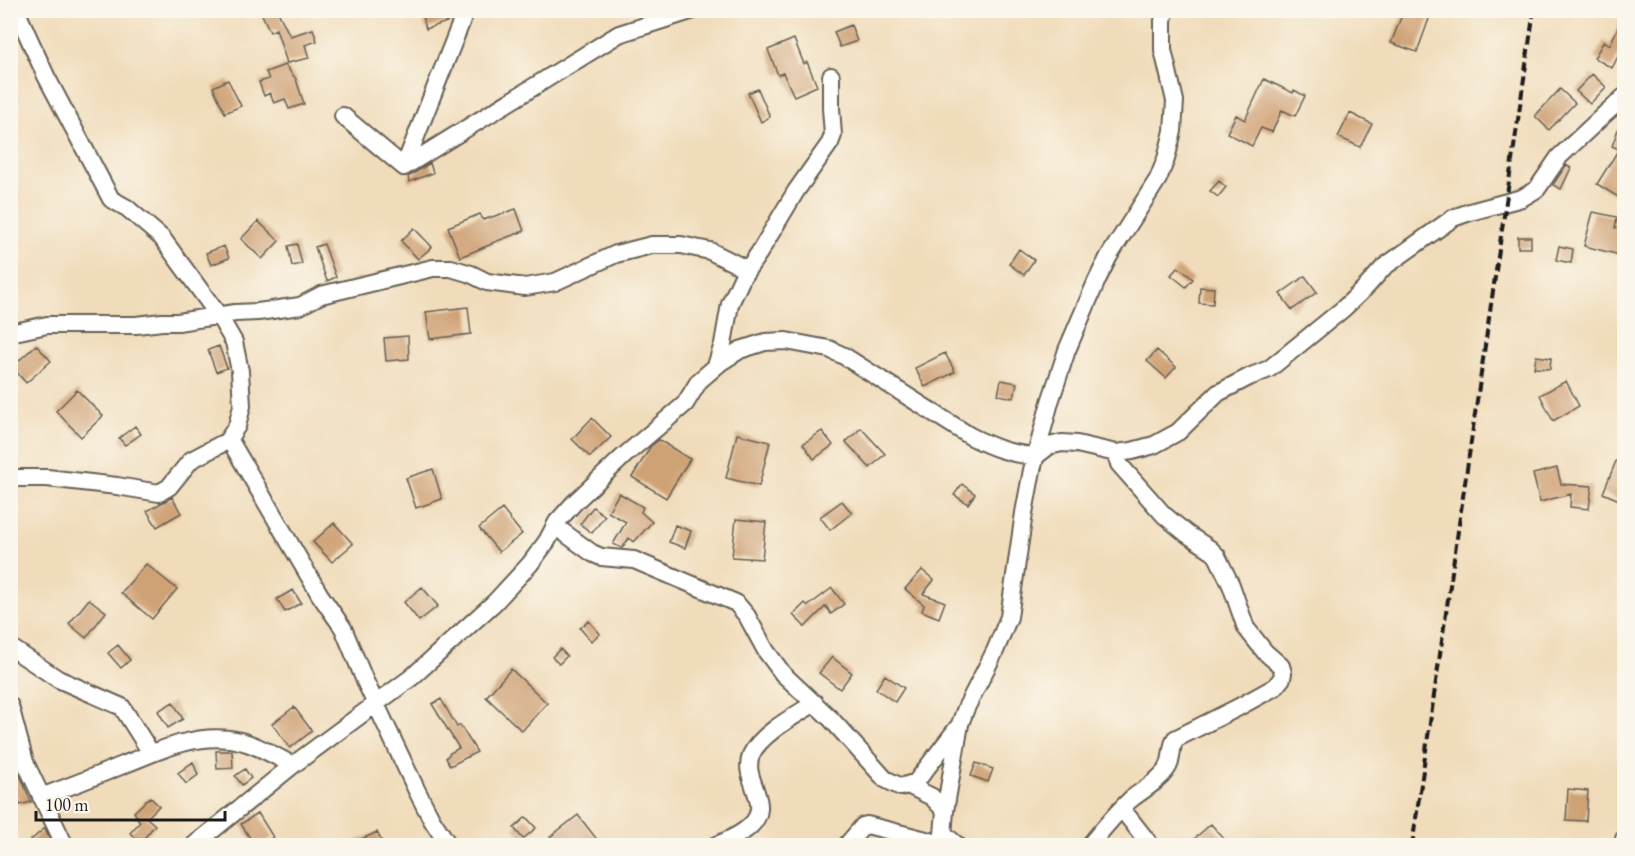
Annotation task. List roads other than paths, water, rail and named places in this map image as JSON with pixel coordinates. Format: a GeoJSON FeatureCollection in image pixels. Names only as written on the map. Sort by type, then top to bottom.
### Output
{"type":"FeatureCollection","features":[{"type":"Feature","properties":{"kind":"street"},"geometry":{"type":"LineString","coordinates":[[10,478],[47,478],[159,493],[169,487],[191,460],[227,441],[237,426],[242,406],[240,371],[234,342],[219,316],[162,238],[127,208],[111,199],[46,76],[16,10]]}},
{"type":"Feature","properties":{"kind":"street"},"geometry":{"type":"LineString","coordinates":[[404,167],[466,10]]}},
{"type":"Feature","properties":{"kind":"street"},"geometry":{"type":"LineString","coordinates":[[404,167],[619,34],[694,10]]}},
{"type":"Feature","properties":{"kind":"street"},"geometry":{"type":"LineString","coordinates":[[846,846],[863,826],[867,825],[946,842],[945,811],[960,724],[1009,617],[1024,513],[1050,402],[1067,350],[1096,280],[1108,256],[1158,179],[1166,159],[1173,131],[1175,101],[1163,50],[1165,10]]}},
{"type":"Feature","properties":{"kind":"street"},"geometry":{"type":"LineString","coordinates":[[716,366],[723,344],[730,304],[746,269],[759,253],[802,183],[830,143],[832,135],[831,76]]}},
{"type":"Feature","properties":{"kind":"street"},"geometry":{"type":"LineString","coordinates":[[193,846],[293,765],[412,677],[495,602],[530,564],[555,526],[575,502],[685,404],[699,381],[740,350],[765,342],[786,340],[829,350],[844,356],[980,441],[1018,455],[1036,456],[1050,446],[1062,443],[1116,453],[1154,445],[1178,432],[1218,393],[1269,369],[1343,309],[1384,267],[1453,218],[1522,198],[1537,189],[1559,158],[1624,97]]}},
{"type":"Feature","properties":{"kind":"street"},"geometry":{"type":"LineString","coordinates":[[343,116],[404,167]]}},
{"type":"Feature","properties":{"kind":"street"},"geometry":{"type":"LineString","coordinates":[[10,333],[47,326],[178,322],[300,306],[321,295],[433,268],[451,268],[487,282],[525,287],[555,282],[616,254],[652,245],[681,245],[710,251],[746,269]]}},
{"type":"Feature","properties":{"kind":"street"},"geometry":{"type":"LineString","coordinates":[[227,441],[232,444],[254,480],[320,596],[343,628],[417,791],[449,846]]}},
{"type":"Feature","properties":{"kind":"street"},"geometry":{"type":"LineString","coordinates":[[1089,846],[1107,823],[1168,769],[1175,739],[1275,687],[1283,673],[1281,666],[1265,652],[1246,628],[1231,585],[1217,556],[1164,515],[1119,464],[1116,453]]}},
{"type":"Feature","properties":{"kind":"street"},"geometry":{"type":"LineString","coordinates":[[555,526],[601,557],[634,561],[736,603],[747,616],[783,674],[815,703],[885,779],[901,787],[910,786],[916,782],[960,724]]}},
{"type":"Feature","properties":{"kind":"street"},"geometry":{"type":"LineString","coordinates":[[10,647],[58,679],[122,707],[151,753]]}},
{"type":"Feature","properties":{"kind":"street"},"geometry":{"type":"LineString","coordinates":[[716,846],[749,827],[757,818],[759,803],[748,771],[751,755],[756,747],[786,721],[815,703]]}},
{"type":"Feature","properties":{"kind":"street"},"geometry":{"type":"LineString","coordinates":[[10,706],[25,762],[65,846]]}},
{"type":"Feature","properties":{"kind":"street"},"geometry":{"type":"LineString","coordinates":[[41,797],[151,753],[191,741],[215,738],[245,742],[293,765]]}},
{"type":"Feature","properties":{"kind":"street"},"geometry":{"type":"LineString","coordinates":[[910,786],[932,797],[945,811]]}},
{"type":"Feature","properties":{"kind":"street"},"geometry":{"type":"LineString","coordinates":[[1122,809],[1151,846]]}},
{"type":"Feature","properties":{"kind":"railway"},"geometry":{"type":"LineString","coordinates":[[1412,846],[1534,10]]}}]}
